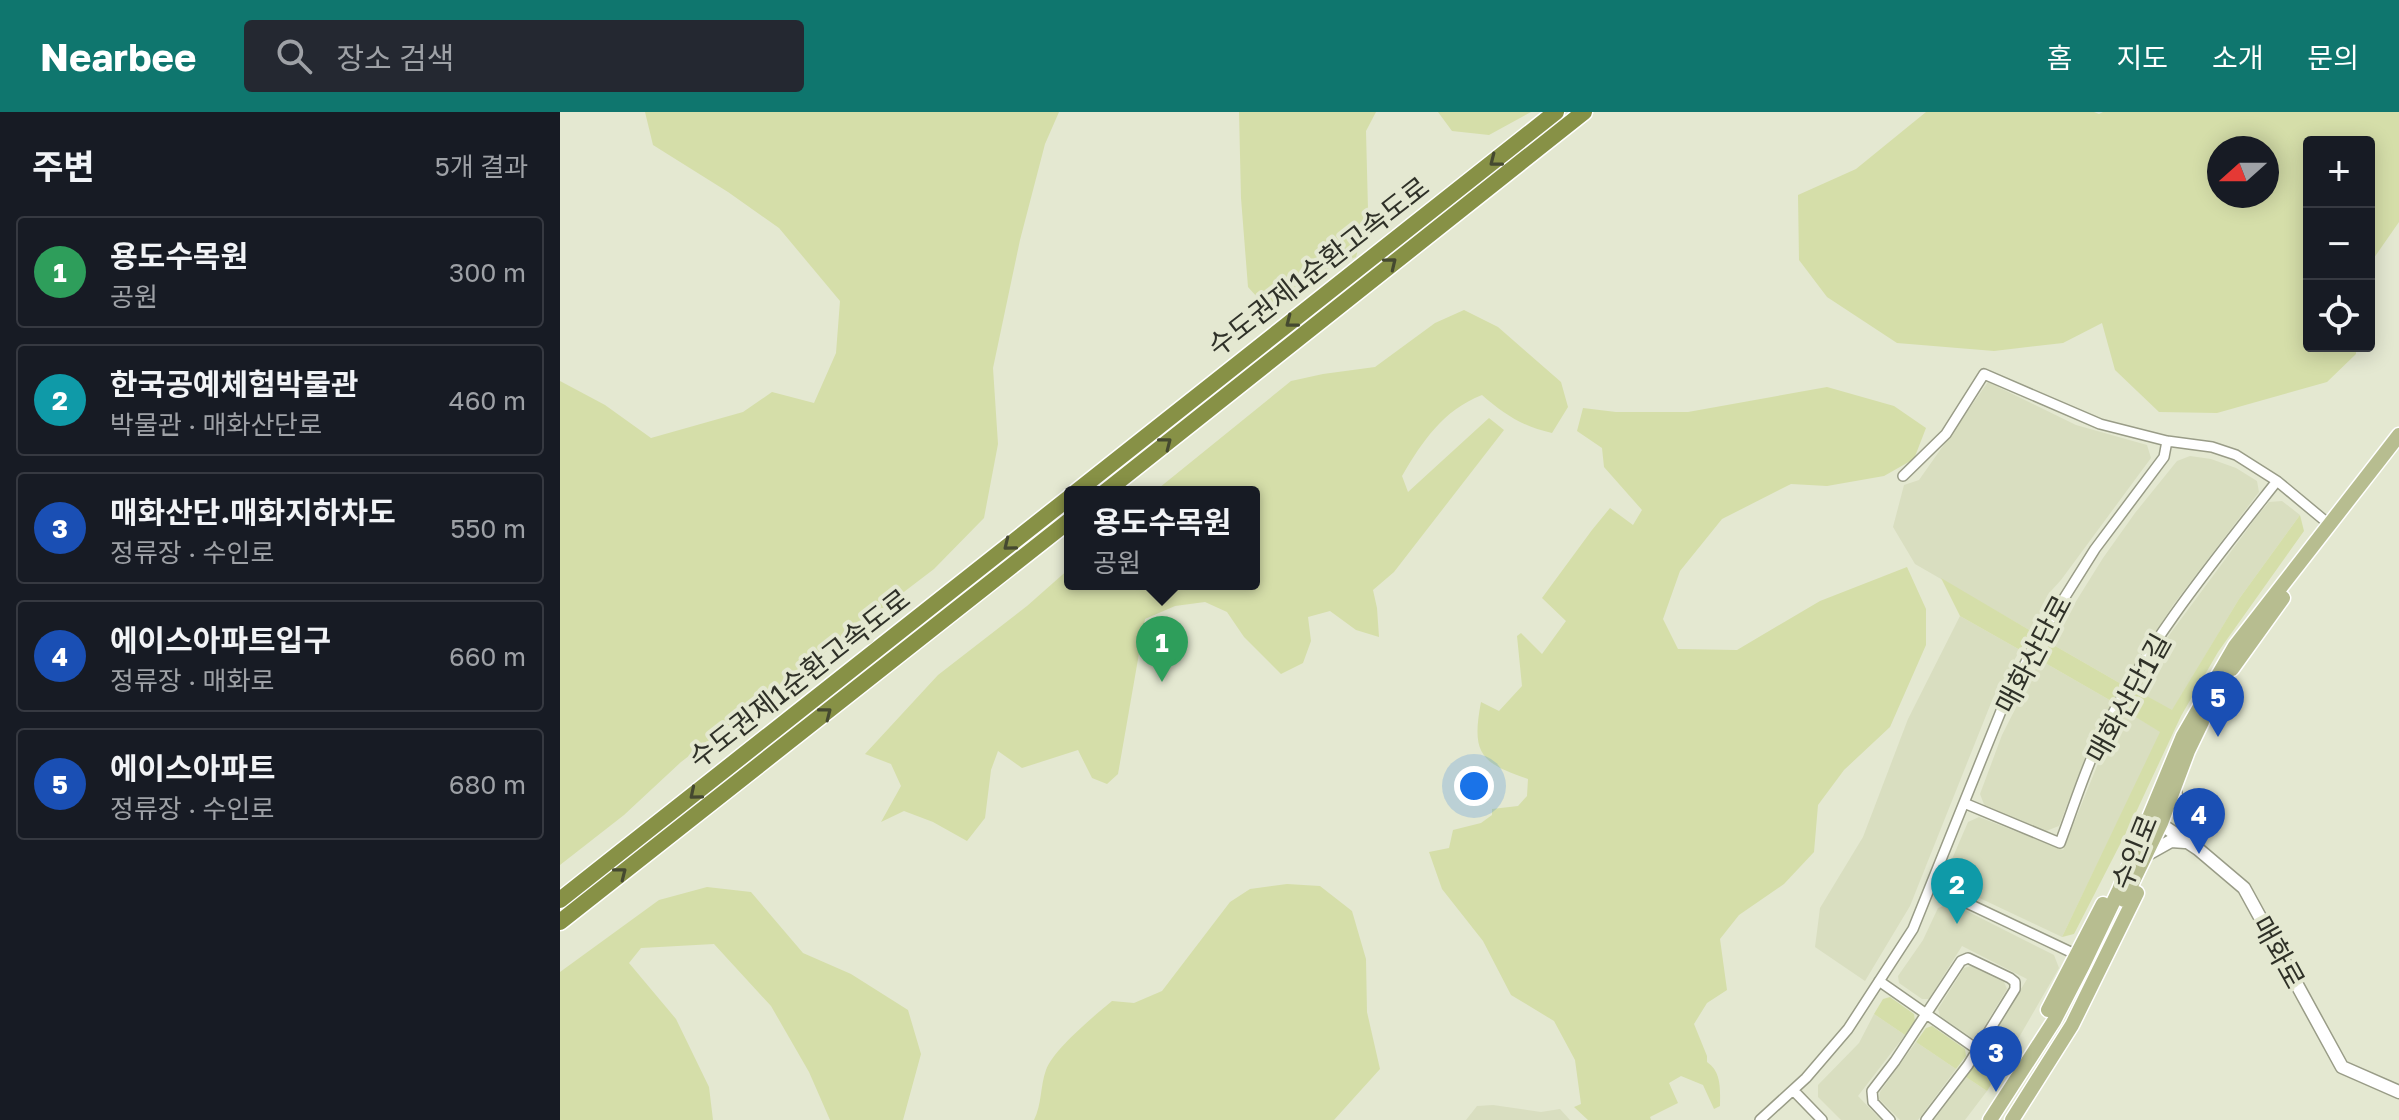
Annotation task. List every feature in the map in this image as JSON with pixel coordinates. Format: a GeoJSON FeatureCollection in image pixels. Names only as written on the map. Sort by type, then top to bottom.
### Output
{"type":"FeatureCollection","features":[{"type":"Feature","properties":{"kind":"highway","name":"수도권제1순환고속도로"},"geometry":{"type":"LineString","coordinates":[[1084,486],[1556,112]]}},
{"type":"Feature","properties":{"kind":"highway","name":"수도권제1순환고속도로"},"geometry":{"type":"LineString","coordinates":[[1113,486],[1584,112]]}},
{"type":"Feature","properties":{"kind":"highway","name":"수도권제1순환고속도로"},"geometry":{"type":"LineString","coordinates":[[560,900],[1064,502]]}},
{"type":"Feature","properties":{"kind":"highway","name":"수도권제1순환고속도로"},"geometry":{"type":"LineString","coordinates":[[560,922],[1064,525]]}},
{"type":"Feature","properties":{"kind":"main road","name":"수인로"},"geometry":{"type":"LineString","coordinates":[[2001,1120],[2064,1022],[2155,820],[2183,736],[2235,646],[2399,435]]}},
{"type":"Feature","properties":{"kind":"main road","name":"수인로"},"geometry":{"type":"LineString","coordinates":[[2155,820],[2174,788],[2194,737],[2228,674],[2259,628],[2399,449]]}},
{"type":"Feature","properties":{"kind":"main road","name":"수인로"},"geometry":{"type":"LineString","coordinates":[[1990,1120],[2054,1021],[2140,854]]}},
{"type":"Feature","properties":{"kind":"main road"},"geometry":{"type":"LineString","coordinates":[[1981,1120],[2029,1047],[2121,869],[2140,854]]}},
{"type":"Feature","properties":{"kind":"main road"},"geometry":{"type":"LineString","coordinates":[[2012,1120],[2047,1069],[2098,975],[2142,881],[2140,854]]}},
{"type":"Feature","properties":{"kind":"street"},"geometry":{"type":"LineString","coordinates":[[1903,476],[1946,434],[1984,374],[2075,416],[2167,441],[2212,447],[2236,455],[2277,481],[2330,525]]}},
{"type":"Feature","properties":{"kind":"street","name":"매화산단로"},"geometry":{"type":"LineString","coordinates":[[1760,1120],[1821,1062],[1848,1029],[1913,929],[2001,711],[2034,646],[2095,549],[2164,457],[2167,441]]}},
{"type":"Feature","properties":{"kind":"street","name":"매화산단1길"},"geometry":{"type":"LineString","coordinates":[[1964,803],[2060,843],[2099,740],[2124,695],[2170,620],[2277,481]]}},
{"type":"Feature","properties":{"kind":"street"},"geometry":{"type":"LineString","coordinates":[[2140,854],[2171,841],[2189,842],[2174,788]]}},
{"type":"Feature","properties":{"kind":"street","name":"매화로"},"geometry":{"type":"LineString","coordinates":[[2155,820],[2189,842],[2244,888],[2342,1067],[2399,1092]]}},
{"type":"Feature","properties":{"kind":"street"},"geometry":{"type":"LineString","coordinates":[[1931,886],[2077,955]]}},
{"type":"Feature","properties":{"kind":"street"},"geometry":{"type":"LineString","coordinates":[[1890,1120],[1873,1102],[1872,1091],[1964,958],[2010,978],[2015,982],[2015,989],[1978,1050],[1926,1120]]}},
{"type":"Feature","properties":{"kind":"street"},"geometry":{"type":"LineString","coordinates":[[1879,981],[1978,1050]]}},
{"type":"Feature","properties":{"kind":"street"},"geometry":{"type":"LineString","coordinates":[[1793,1090],[1822,1120]]}},
{"type":"Feature","properties":{"kind":"shaded area"},"geometry":{"type":"Polygon","coordinates":[[[1988,382],[2076,425],[2147,445],[2151,458],[2051,591],[2031,631],[1915,564],[1893,527],[1904,485],[1919,480],[1988,382]]]}},
{"type":"Feature","properties":{"kind":"shaded area"},"geometry":{"type":"Polygon","coordinates":[[[2190,456],[2236,468],[2257,481],[2259,492],[2173,605],[2123,685],[2050,643],[2135,513],[2177,461],[2190,456]]]}},
{"type":"Feature","properties":{"kind":"shaded area"},"geometry":{"type":"Polygon","coordinates":[[[2282,501],[2300,515],[2239,599],[2172,711],[2136,690],[2167,638],[2255,519],[2269,502],[2282,501]]]}},
{"type":"Feature","properties":{"kind":"shaded area"},"geometry":{"type":"Polygon","coordinates":[[[1960,616],[2020,650],[1993,698],[1910,906],[1865,981],[1815,947],[1820,908],[1863,837],[1908,719],[1960,616]]]}},
{"type":"Feature","properties":{"kind":"shaded area"},"geometry":{"type":"Polygon","coordinates":[[[2040,660],[2113,702],[2092,741],[2059,826],[2046,831],[1985,807],[1980,794],[2002,735],[2040,660]]]}},
{"type":"Feature","properties":{"kind":"shaded area"},"geometry":{"type":"Polygon","coordinates":[[[2124,710],[2161,732],[2062,937],[1952,885],[1946,873],[1968,822],[1979,817],[2063,850],[2106,744],[2124,710]]]}},
{"type":"Feature","properties":{"kind":"shaded area"},"geometry":{"type":"Polygon","coordinates":[[[1951,903],[2054,955],[2059,968],[1999,1072],[1979,1059],[2027,979],[1962,946],[1929,999],[1922,999],[1899,983],[1898,976],[1923,940],[1938,908],[1951,903]]]}},
{"type":"Feature","properties":{"kind":"shaded area"},"geometry":{"type":"Polygon","coordinates":[[[1971,966],[2004,982],[2007,989],[1978,1037],[1972,1038],[1940,1016],[1938,1009],[1964,968],[1971,966]]]}},
{"type":"Feature","properties":{"kind":"shaded area"},"geometry":{"type":"Polygon","coordinates":[[[1874,1014],[1905,1035],[1858,1096],[1881,1120],[1841,1120],[1818,1097],[1818,1085],[1859,1043],[1874,1014]]]}},
{"type":"Feature","properties":{"kind":"shaded area"},"geometry":{"type":"Polygon","coordinates":[[[1916,1042],[1956,1069],[1918,1120],[1900,1120],[1879,1099],[1880,1092],[1916,1042]]]}},
{"type":"Feature","properties":{"kind":"shaded area"},"geometry":{"type":"Polygon","coordinates":[[[1966,1077],[1987,1091],[1965,1120],[1934,1120],[1966,1077]]]}},
{"type":"Feature","properties":{"kind":"shaded area"},"geometry":{"type":"Polygon","coordinates":[[[1493,1105],[1541,1112],[1560,1109],[1570,1120],[1466,1120],[1477,1106],[1493,1105]]]}},
{"type":"Feature","properties":{"kind":"green space"},"geometry":{"type":"Polygon","coordinates":[[[645,112],[1059,112],[1045,144],[1020,240],[993,368],[998,444],[984,518],[934,569],[681,762],[624,815],[560,865],[560,381],[605,405],[651,438],[743,412],[772,392],[814,403],[836,353],[840,301],[779,228],[653,145],[645,112]]]}},
{"type":"Feature","properties":{"kind":"green space"},"geometry":{"type":"Polygon","coordinates":[[[1239,112],[1376,112],[1366,131],[1368,210],[1356,257],[1312,275],[1267,308],[1248,287],[1241,198],[1239,112]]]}},
{"type":"Feature","properties":{"kind":"green space"},"geometry":{"type":"Polygon","coordinates":[[[1438,112],[1531,112],[1489,135],[1452,131],[1438,112]]]}},
{"type":"Feature","properties":{"kind":"green space"},"geometry":{"type":"Polygon","coordinates":[[[1926,112],[2399,112],[2399,222],[2375,256],[2375,136],[2303,136],[2303,352],[2356,354],[2327,382],[2217,413],[2159,412],[2115,370],[2102,323],[2063,343],[1994,351],[1897,343],[1827,297],[1799,260],[1798,195],[1856,169],[1926,112]]]}},
{"type":"Feature","properties":{"kind":"green space"},"geometry":{"type":"Polygon","coordinates":[[[1464,310],[1498,327],[1561,382],[1568,407],[1552,433],[1514,419],[1482,395],[1456,409],[1435,428],[1402,476],[1408,492],[1489,418],[1504,430],[1394,572],[1373,590],[1379,637],[1356,630],[1330,611],[1308,617],[1311,641],[1303,663],[1281,674],[1244,637],[1227,612],[1205,602],[1175,606],[1145,619],[1118,774],[1107,784],[1092,778],[1078,750],[1022,768],[998,751],[991,770],[985,818],[967,841],[933,822],[904,811],[881,822],[901,786],[891,764],[865,754],[938,675],[1064,573],[1064,590],[1260,590],[1260,486],[1161,486],[1291,381],[1375,367],[1435,323],[1464,310]]]}},
{"type":"Feature","properties":{"kind":"green space"},"geometry":{"type":"Polygon","coordinates":[[[1827,387],[1894,406],[1926,428],[1914,459],[1884,476],[1827,486],[1791,484],[1722,519],[1680,571],[1663,619],[1678,649],[1737,650],[1820,601],[1907,567],[1926,609],[1926,645],[1890,727],[1844,770],[1818,805],[1814,852],[1784,884],[1739,915],[1720,939],[1727,990],[1707,1003],[1694,1024],[1707,1062],[1718,1076],[1720,1106],[1714,1109],[1703,1085],[1681,1076],[1669,1083],[1678,1103],[1650,1117],[1651,1120],[1588,1120],[1574,1107],[1581,1104],[1575,1060],[1554,1021],[1511,995],[1483,941],[1442,889],[1429,852],[1449,848],[1453,830],[1481,823],[1492,815],[1492,809],[1518,806],[1527,796],[1528,779],[1499,768],[1483,754],[1478,734],[1481,702],[1499,711],[1522,686],[1517,636],[1521,633],[1542,654],[1566,621],[1542,598],[1610,508],[1633,525],[1642,510],[1604,467],[1602,448],[1577,431],[1583,408],[1616,412],[1688,412],[1827,387]]]}},
{"type":"Feature","properties":{"kind":"green space"},"geometry":{"type":"Polygon","coordinates":[[[2300,515],[2304,531],[2218,652],[2181,716],[2074,934],[2062,937],[2160,732],[2124,710],[2136,690],[2172,710],[2239,599],[2300,515]]]}},
{"type":"Feature","properties":{"kind":"green space"},"geometry":{"type":"Polygon","coordinates":[[[1941,578],[2031,631],[2020,650],[1960,616],[1941,578]]]}},
{"type":"Feature","properties":{"kind":"green space"},"geometry":{"type":"Polygon","coordinates":[[[2050,643],[2123,685],[2113,702],[2040,660],[2050,643]]]}},
{"type":"Feature","properties":{"kind":"green space"},"geometry":{"type":"Polygon","coordinates":[[[1287,884],[1320,886],[1352,911],[1366,959],[1367,1012],[1380,1069],[1334,1120],[1034,1120],[1046,1070],[1075,1033],[1112,1001],[1134,1003],[1162,991],[1230,902],[1250,889],[1287,884]]]}},
{"type":"Feature","properties":{"kind":"green space"},"geometry":{"type":"Polygon","coordinates":[[[707,887],[751,892],[803,953],[851,974],[908,1010],[921,1054],[903,1120],[830,1120],[809,1072],[771,1006],[714,944],[641,948],[629,963],[676,1019],[709,1087],[713,1120],[560,1120],[560,972],[659,900],[707,887]]]}},
{"type":"Feature","properties":{"kind":"green space"},"geometry":{"type":"Polygon","coordinates":[[[1890,997],[1914,1014],[1915,1021],[1905,1035],[1874,1014],[1883,999],[1890,997]]]}},
{"type":"Feature","properties":{"kind":"green space"},"geometry":{"type":"Polygon","coordinates":[[[1932,1026],[1965,1049],[1966,1056],[1956,1069],[1916,1042],[1926,1028],[1932,1026]]]}},
{"type":"Feature","properties":{"kind":"green space"},"geometry":{"type":"Polygon","coordinates":[[[1979,1059],[1999,1072],[1987,1091],[1966,1077],[1979,1059]]]}},
{"type":"Feature","properties":{"kind":"place","name":"용도수목원"},"geometry":{"type":"Point","coordinates":[1162,682]}},
{"type":"Feature","properties":{"kind":"place","name":"에이스아파트"},"geometry":{"type":"Point","coordinates":[2218,737]}},
{"type":"Feature","properties":{"kind":"place","name":"에이스아파트입구"},"geometry":{"type":"Point","coordinates":[2199,854]}},
{"type":"Feature","properties":{"kind":"place","name":"한국공예체험박물관"},"geometry":{"type":"Point","coordinates":[1957,924]}},
{"type":"Feature","properties":{"kind":"place","name":"매화산단.매화지하차도"},"geometry":{"type":"Point","coordinates":[1996,1092]}}]}
